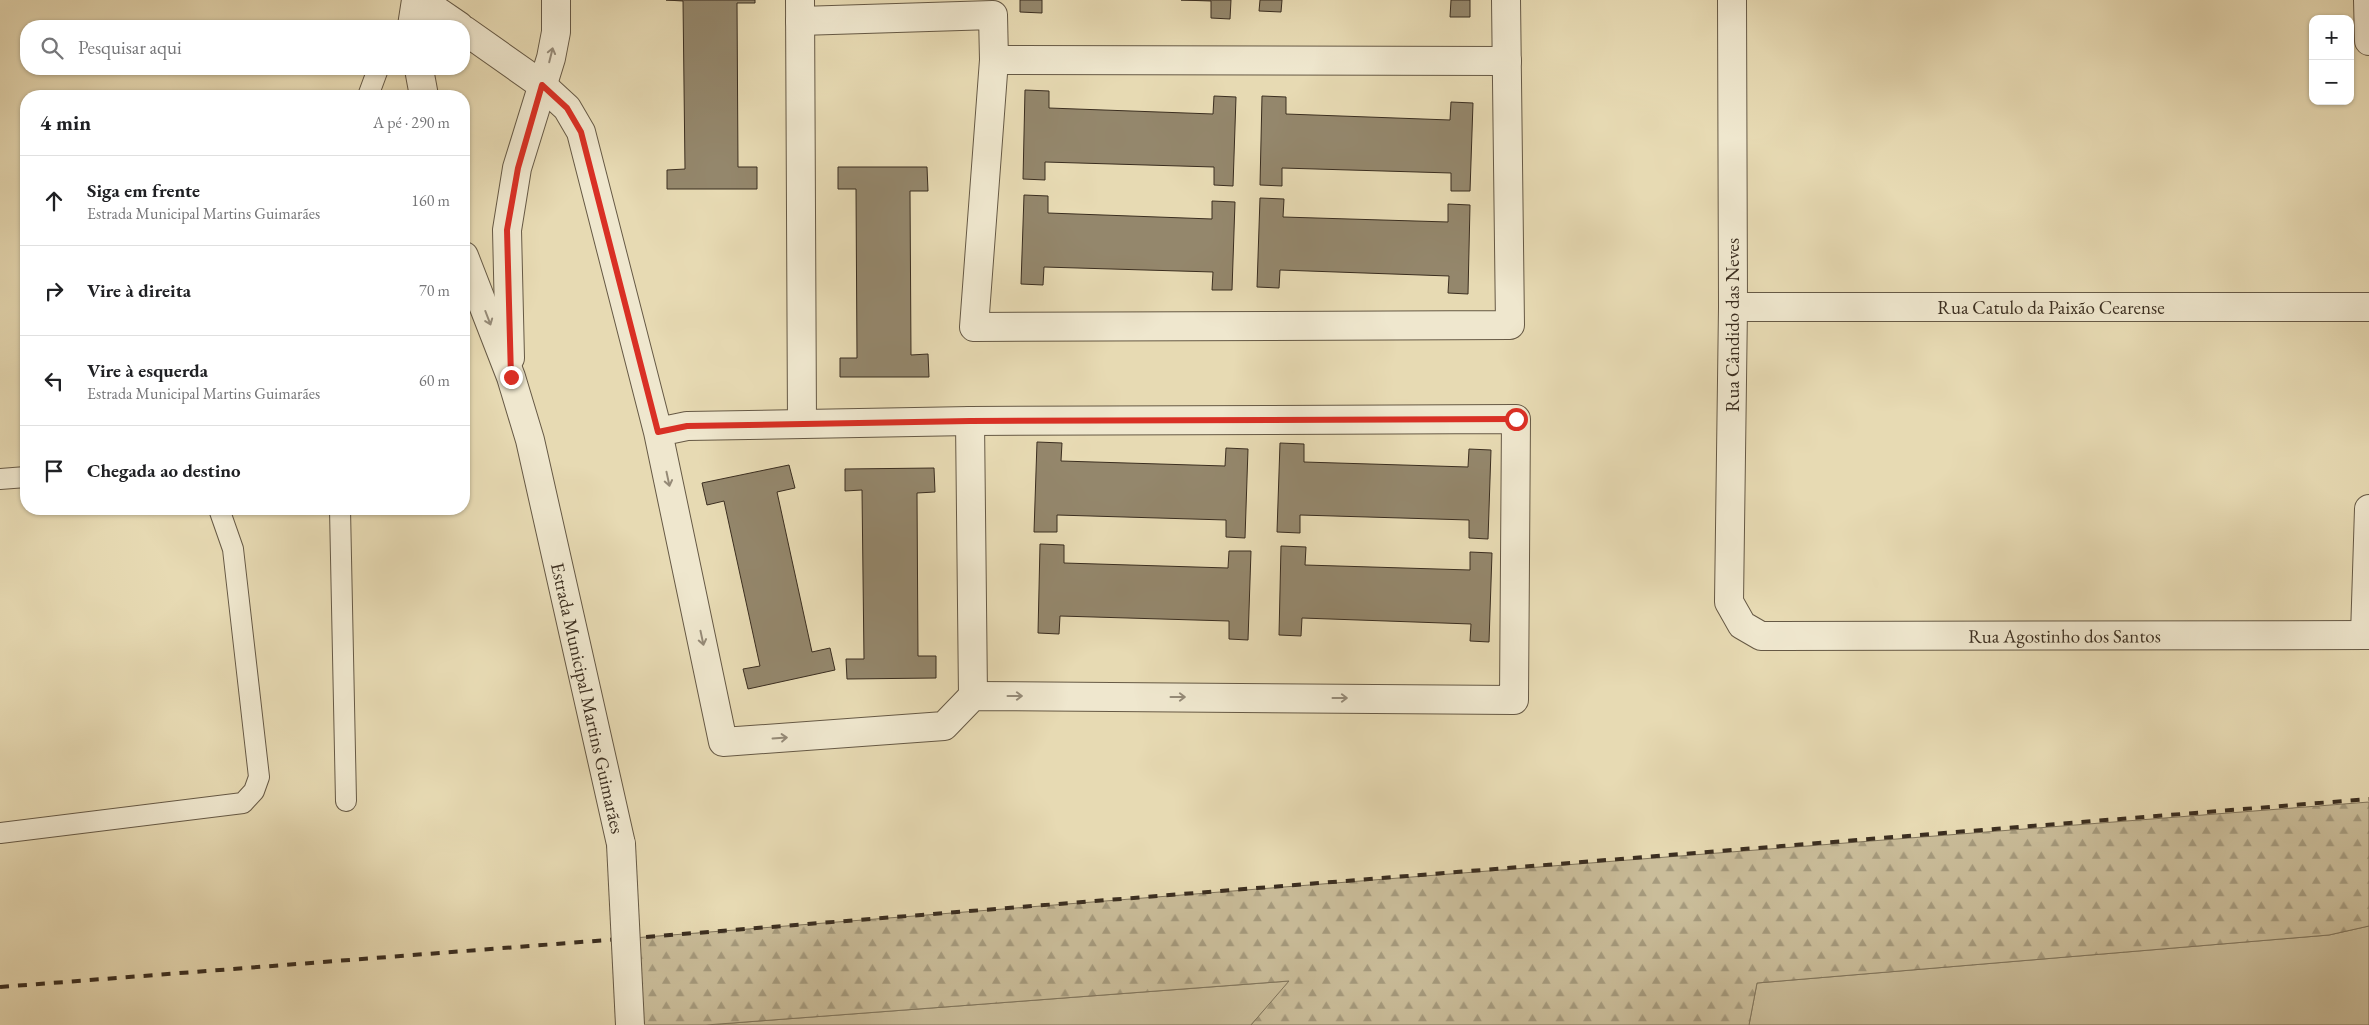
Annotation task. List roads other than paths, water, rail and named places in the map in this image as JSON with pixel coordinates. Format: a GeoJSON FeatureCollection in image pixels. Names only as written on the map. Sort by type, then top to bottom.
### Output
{"type":"FeatureCollection","features":[{"type":"Feature","properties":{"kind":"street","name":"Estrada Municipal Martins Guimarães"},"geometry":{"type":"LineString","coordinates":[[511,377],[507,230],[518,168],[551,58],[556,32],[556,0]]}},
{"type":"Feature","properties":{"kind":"street"},"geometry":{"type":"LineString","coordinates":[[802,424],[800,11],[993,15],[994,60],[974,327],[1510,324],[1506,0]]}},
{"type":"Feature","properties":{"kind":"street","name":"Rua Cândido das Neves"},"geometry":{"type":"LineString","coordinates":[[1732,0],[1733,307],[1729,602],[1742,625],[1761,636]]}},
{"type":"Feature","properties":{"kind":"street"},"geometry":{"type":"LineString","coordinates":[[2368,0],[2369,41]]}},
{"type":"Feature","properties":{"kind":"street"},"geometry":{"type":"LineString","coordinates":[[414,15],[434,20]]}},
{"type":"Feature","properties":{"kind":"street"},"geometry":{"type":"LineString","coordinates":[[470,34],[542,85],[567,108],[581,132],[658,432],[723,742],[944,726],[973,696],[970,421]]}},
{"type":"Feature","properties":{"kind":"street"},"geometry":{"type":"LineString","coordinates":[[994,60],[1506,61]]}},
{"type":"Feature","properties":{"kind":"street"},"geometry":{"type":"LineString","coordinates":[[420,75],[423,90]]}},
{"type":"Feature","properties":{"kind":"street","name":"Estrada Municipal Martins Guimarães"},"geometry":{"type":"LineString","coordinates":[[470,271],[511,377],[530,440],[621,844],[630,1025]]}},
{"type":"Feature","properties":{"kind":"street","name":"Rua Catulo da Paixão Cearense"},"geometry":{"type":"LineString","coordinates":[[1733,307],[2369,307]]}},
{"type":"Feature","properties":{"kind":"street"},"geometry":{"type":"LineString","coordinates":[[658,432],[687,426],[970,421],[1516,419],[1514,700],[973,696]]}},
{"type":"Feature","properties":{"kind":"street"},"geometry":{"type":"LineString","coordinates":[[2367,635],[2369,509]]}},
{"type":"Feature","properties":{"kind":"street","name":"Rua Agostinho dos Santos"},"geometry":{"type":"LineString","coordinates":[[1761,636],[2367,635]]}},
{"type":"Feature","properties":{"kind":"lane"},"geometry":{"type":"LineString","coordinates":[[370,90],[376,75]]}},
{"type":"Feature","properties":{"kind":"lane"},"geometry":{"type":"LineString","coordinates":[[0,480],[20,478]]}},
{"type":"Feature","properties":{"kind":"lane"},"geometry":{"type":"LineString","coordinates":[[0,833],[243,803],[254,791],[259,777],[233,549],[221,515]]}},
{"type":"Feature","properties":{"kind":"lane"},"geometry":{"type":"LineString","coordinates":[[340,515],[346,800]]}},
{"type":"Feature","properties":{"kind":"railway"},"geometry":{"type":"LineString","coordinates":[[0,987],[2369,799]]}}]}
